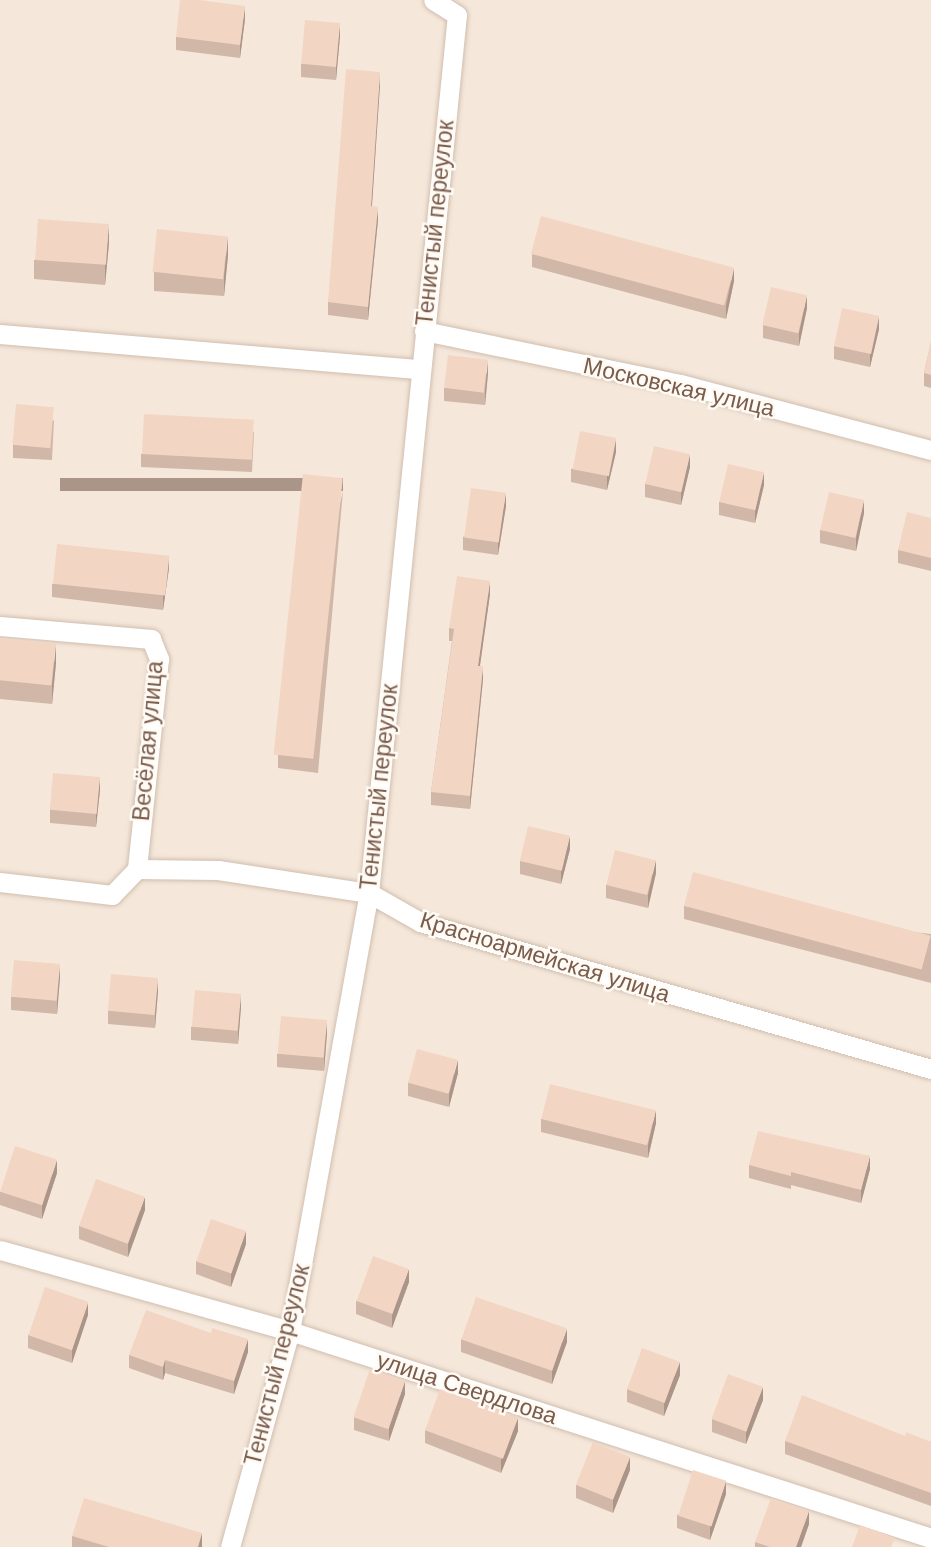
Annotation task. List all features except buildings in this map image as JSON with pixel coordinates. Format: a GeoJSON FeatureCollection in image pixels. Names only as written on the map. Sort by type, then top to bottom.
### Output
{"type":"FeatureCollection","features":[{"type":"Feature","properties":{"kind":"street","name":"Тенистый переулок"},"geometry":{"type":"LineString","coordinates":[[230,1547],[290,1331],[369,893],[457,15],[433,0]]}},
{"type":"Feature","properties":{"kind":"street","name":"Московская улица"},"geometry":{"type":"LineString","coordinates":[[424,331],[681,384],[931,450]]}},
{"type":"Feature","properties":{"kind":"street"},"geometry":{"type":"LineString","coordinates":[[0,334],[420,369]]}},
{"type":"Feature","properties":{"kind":"street","name":"Весёлая улица"},"geometry":{"type":"LineString","coordinates":[[0,626],[152,639],[159,659],[137,869]]}},
{"type":"Feature","properties":{"kind":"street"},"geometry":{"type":"LineString","coordinates":[[0,882],[112,895],[137,869]]}},
{"type":"Feature","properties":{"kind":"street","name":"Красноармейская улица"},"geometry":{"type":"LineString","coordinates":[[137,869],[218,870],[369,893],[420,922],[931,1069]]}},
{"type":"Feature","properties":{"kind":"street","name":"улица Свердлова"},"geometry":{"type":"LineString","coordinates":[[0,1250],[290,1331],[931,1538]]}},
{"type":"Feature","properties":{"kind":"shaded area"},"geometry":{"type":"Polygon","coordinates":[[[0,0],[931,0],[931,1547],[0,1547],[0,0]]]}}]}
